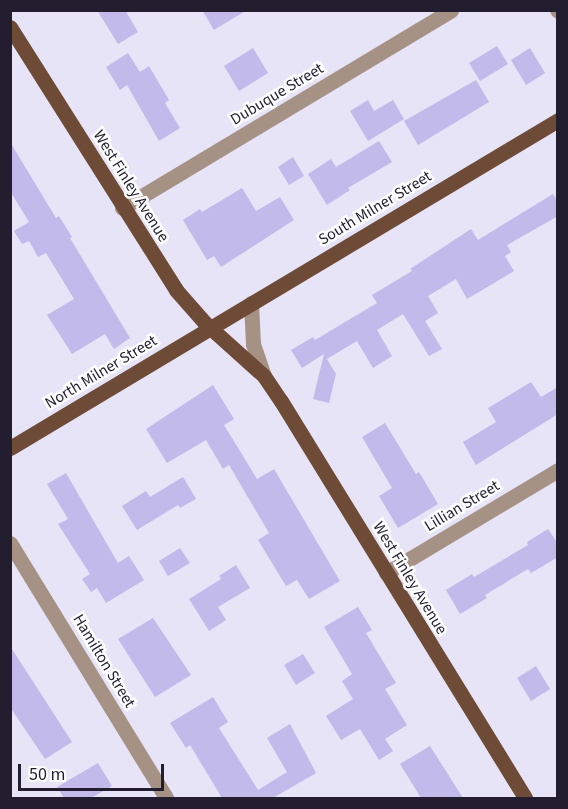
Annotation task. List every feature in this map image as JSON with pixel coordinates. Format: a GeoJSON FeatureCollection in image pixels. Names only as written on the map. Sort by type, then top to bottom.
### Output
{"type":"FeatureCollection","features":[{"type":"Feature","properties":{"kind":"main road","name":"West Finley Avenue"},"geometry":{"type":"LineString","coordinates":[[10,27],[122,208],[176,290],[210,327],[264,376],[336,488],[525,798]]}},
{"type":"Feature","properties":{"kind":"main road","name":"South Milner Street"},"geometry":{"type":"LineString","coordinates":[[210,327],[558,120]]}},
{"type":"Feature","properties":{"kind":"main road","name":"North Milner Street"},"geometry":{"type":"LineString","coordinates":[[10,448],[210,327]]}},
{"type":"Feature","properties":{"kind":"street","name":"Dubuque Street"},"geometry":{"type":"LineString","coordinates":[[122,208],[451,10]]}},
{"type":"Feature","properties":{"kind":"street","name":"West Finley Avenue"},"geometry":{"type":"LineString","coordinates":[[250,303],[253,344],[264,376]]}},
{"type":"Feature","properties":{"kind":"street","name":"Lillian Street"},"geometry":{"type":"LineString","coordinates":[[386,573],[558,470]]}},
{"type":"Feature","properties":{"kind":"street","name":"Hamilton Street"},"geometry":{"type":"LineString","coordinates":[[10,543],[166,798]]}},
{"type":"Feature","properties":{"kind":"building"},"geometry":{"type":"Polygon","coordinates":[[[97,10],[125,10],[138,32],[118,44],[97,10]]]}},
{"type":"Feature","properties":{"kind":"building"},"geometry":{"type":"Polygon","coordinates":[[[202,10],[247,10],[214,30],[202,10]]]}},
{"type":"Feature","properties":{"kind":"building"},"geometry":{"type":"Polygon","coordinates":[[[497,46],[508,64],[480,81],[469,63],[497,46]]]}},
{"type":"Feature","properties":{"kind":"building"},"geometry":{"type":"Polygon","coordinates":[[[253,48],[268,73],[239,91],[224,66],[253,48]]]}},
{"type":"Feature","properties":{"kind":"building"},"geometry":{"type":"Polygon","coordinates":[[[530,48],[545,73],[526,85],[511,60],[530,48]]]}},
{"type":"Feature","properties":{"kind":"building"},"geometry":{"type":"Polygon","coordinates":[[[128,53],[140,72],[149,66],[169,100],[165,103],[180,128],[159,141],[127,85],[120,90],[106,67],[128,53]]]}},
{"type":"Feature","properties":{"kind":"building"},"geometry":{"type":"Polygon","coordinates":[[[476,80],[489,102],[418,145],[404,121],[476,80]]]}},
{"type":"Feature","properties":{"kind":"building"},"geometry":{"type":"Polygon","coordinates":[[[368,100],[374,111],[393,100],[404,119],[368,141],[350,111],[368,100]]]}},
{"type":"Feature","properties":{"kind":"building"},"geometry":{"type":"Polygon","coordinates":[[[379,141],[392,162],[348,188],[350,190],[327,205],[308,174],[331,159],[336,167],[379,141]]]}},
{"type":"Feature","properties":{"kind":"building"},"geometry":{"type":"Polygon","coordinates":[[[10,142],[56,218],[59,216],[72,237],[70,238],[130,338],[114,349],[105,334],[72,354],[47,315],[74,299],[46,253],[38,257],[29,241],[22,244],[14,231],[29,222],[10,191],[10,142]]]}},
{"type":"Feature","properties":{"kind":"building"},"geometry":{"type":"Polygon","coordinates":[[[293,157],[304,176],[289,185],[278,167],[293,157]]]}},
{"type":"Feature","properties":{"kind":"building"},"geometry":{"type":"Polygon","coordinates":[[[242,188],[256,211],[280,197],[294,220],[221,267],[214,256],[207,260],[183,220],[200,209],[202,212],[242,188]]]}},
{"type":"Feature","properties":{"kind":"building"},"geometry":{"type":"Polygon","coordinates":[[[553,194],[558,202],[558,216],[507,245],[511,252],[505,256],[514,271],[467,299],[456,279],[428,296],[438,313],[425,321],[442,349],[429,356],[403,314],[377,330],[392,356],[373,368],[357,341],[327,359],[336,374],[329,403],[313,399],[324,354],[302,368],[291,350],[313,337],[315,340],[377,303],[372,295],[412,271],[410,269],[471,229],[478,240],[553,194]]]}},
{"type":"Feature","properties":{"kind":"building"},"geometry":{"type":"Polygon","coordinates":[[[531,382],[541,397],[558,387],[558,414],[476,465],[463,442],[496,422],[488,408],[531,382]]]}},
{"type":"Feature","properties":{"kind":"building"},"geometry":{"type":"Polygon","coordinates":[[[213,385],[234,419],[224,425],[257,479],[274,469],[340,581],[309,599],[297,580],[286,586],[258,540],[269,533],[229,465],[223,469],[206,440],[167,463],[146,429],[213,385]]]}},
{"type":"Feature","properties":{"kind":"building"},"geometry":{"type":"Polygon","coordinates":[[[385,423],[416,474],[419,472],[438,504],[398,528],[379,496],[392,488],[362,437],[385,423]]]}},
{"type":"Feature","properties":{"kind":"building"},"geometry":{"type":"Polygon","coordinates":[[[66,473],[118,563],[129,556],[144,580],[106,603],[97,588],[91,592],[82,579],[90,574],[58,524],[68,519],[47,484],[66,473]]]}},
{"type":"Feature","properties":{"kind":"building"},"geometry":{"type":"Polygon","coordinates":[[[183,477],[196,499],[180,508],[178,505],[137,530],[122,506],[146,491],[150,497],[183,477]]]}},
{"type":"Feature","properties":{"kind":"building"},"geometry":{"type":"Polygon","coordinates":[[[548,529],[558,544],[558,557],[531,573],[528,569],[485,595],[487,598],[460,614],[446,590],[472,574],[474,577],[528,545],[527,542],[548,529]]]}},
{"type":"Feature","properties":{"kind":"building"},"geometry":{"type":"Polygon","coordinates":[[[180,548],[190,563],[168,576],[159,561],[180,548]]]}},
{"type":"Feature","properties":{"kind":"building"},"geometry":{"type":"Polygon","coordinates":[[[236,565],[250,588],[218,607],[226,620],[209,631],[189,599],[221,579],[219,576],[236,565]]]}},
{"type":"Feature","properties":{"kind":"building"},"geometry":{"type":"Polygon","coordinates":[[[358,607],[372,630],[366,633],[396,683],[385,689],[407,725],[385,739],[393,751],[379,760],[360,729],[341,740],[326,716],[353,699],[342,681],[352,674],[324,627],[358,607]]]}},
{"type":"Feature","properties":{"kind":"building"},"geometry":{"type":"Polygon","coordinates":[[[153,618],[191,675],[155,697],[118,639],[153,618]]]}},
{"type":"Feature","properties":{"kind":"building"},"geometry":{"type":"Polygon","coordinates":[[[10,646],[72,742],[45,759],[10,707],[10,646]]]}},
{"type":"Feature","properties":{"kind":"building"},"geometry":{"type":"Polygon","coordinates":[[[303,654],[315,673],[296,685],[284,665],[303,654]]]}},
{"type":"Feature","properties":{"kind":"building"},"geometry":{"type":"Polygon","coordinates":[[[536,666],[550,689],[531,701],[517,678],[536,666]]]}},
{"type":"Feature","properties":{"kind":"building"},"geometry":{"type":"Polygon","coordinates":[[[213,697],[228,722],[219,728],[258,790],[287,772],[267,738],[290,724],[316,773],[273,798],[222,798],[190,745],[186,748],[170,723],[213,697]]]}},
{"type":"Feature","properties":{"kind":"building"},"geometry":{"type":"Polygon","coordinates":[[[430,746],[463,798],[421,798],[400,764],[430,746]]]}},
{"type":"Feature","properties":{"kind":"building"},"geometry":{"type":"Polygon","coordinates":[[[98,763],[112,786],[91,798],[64,798],[57,787],[98,763]]]}}]}
